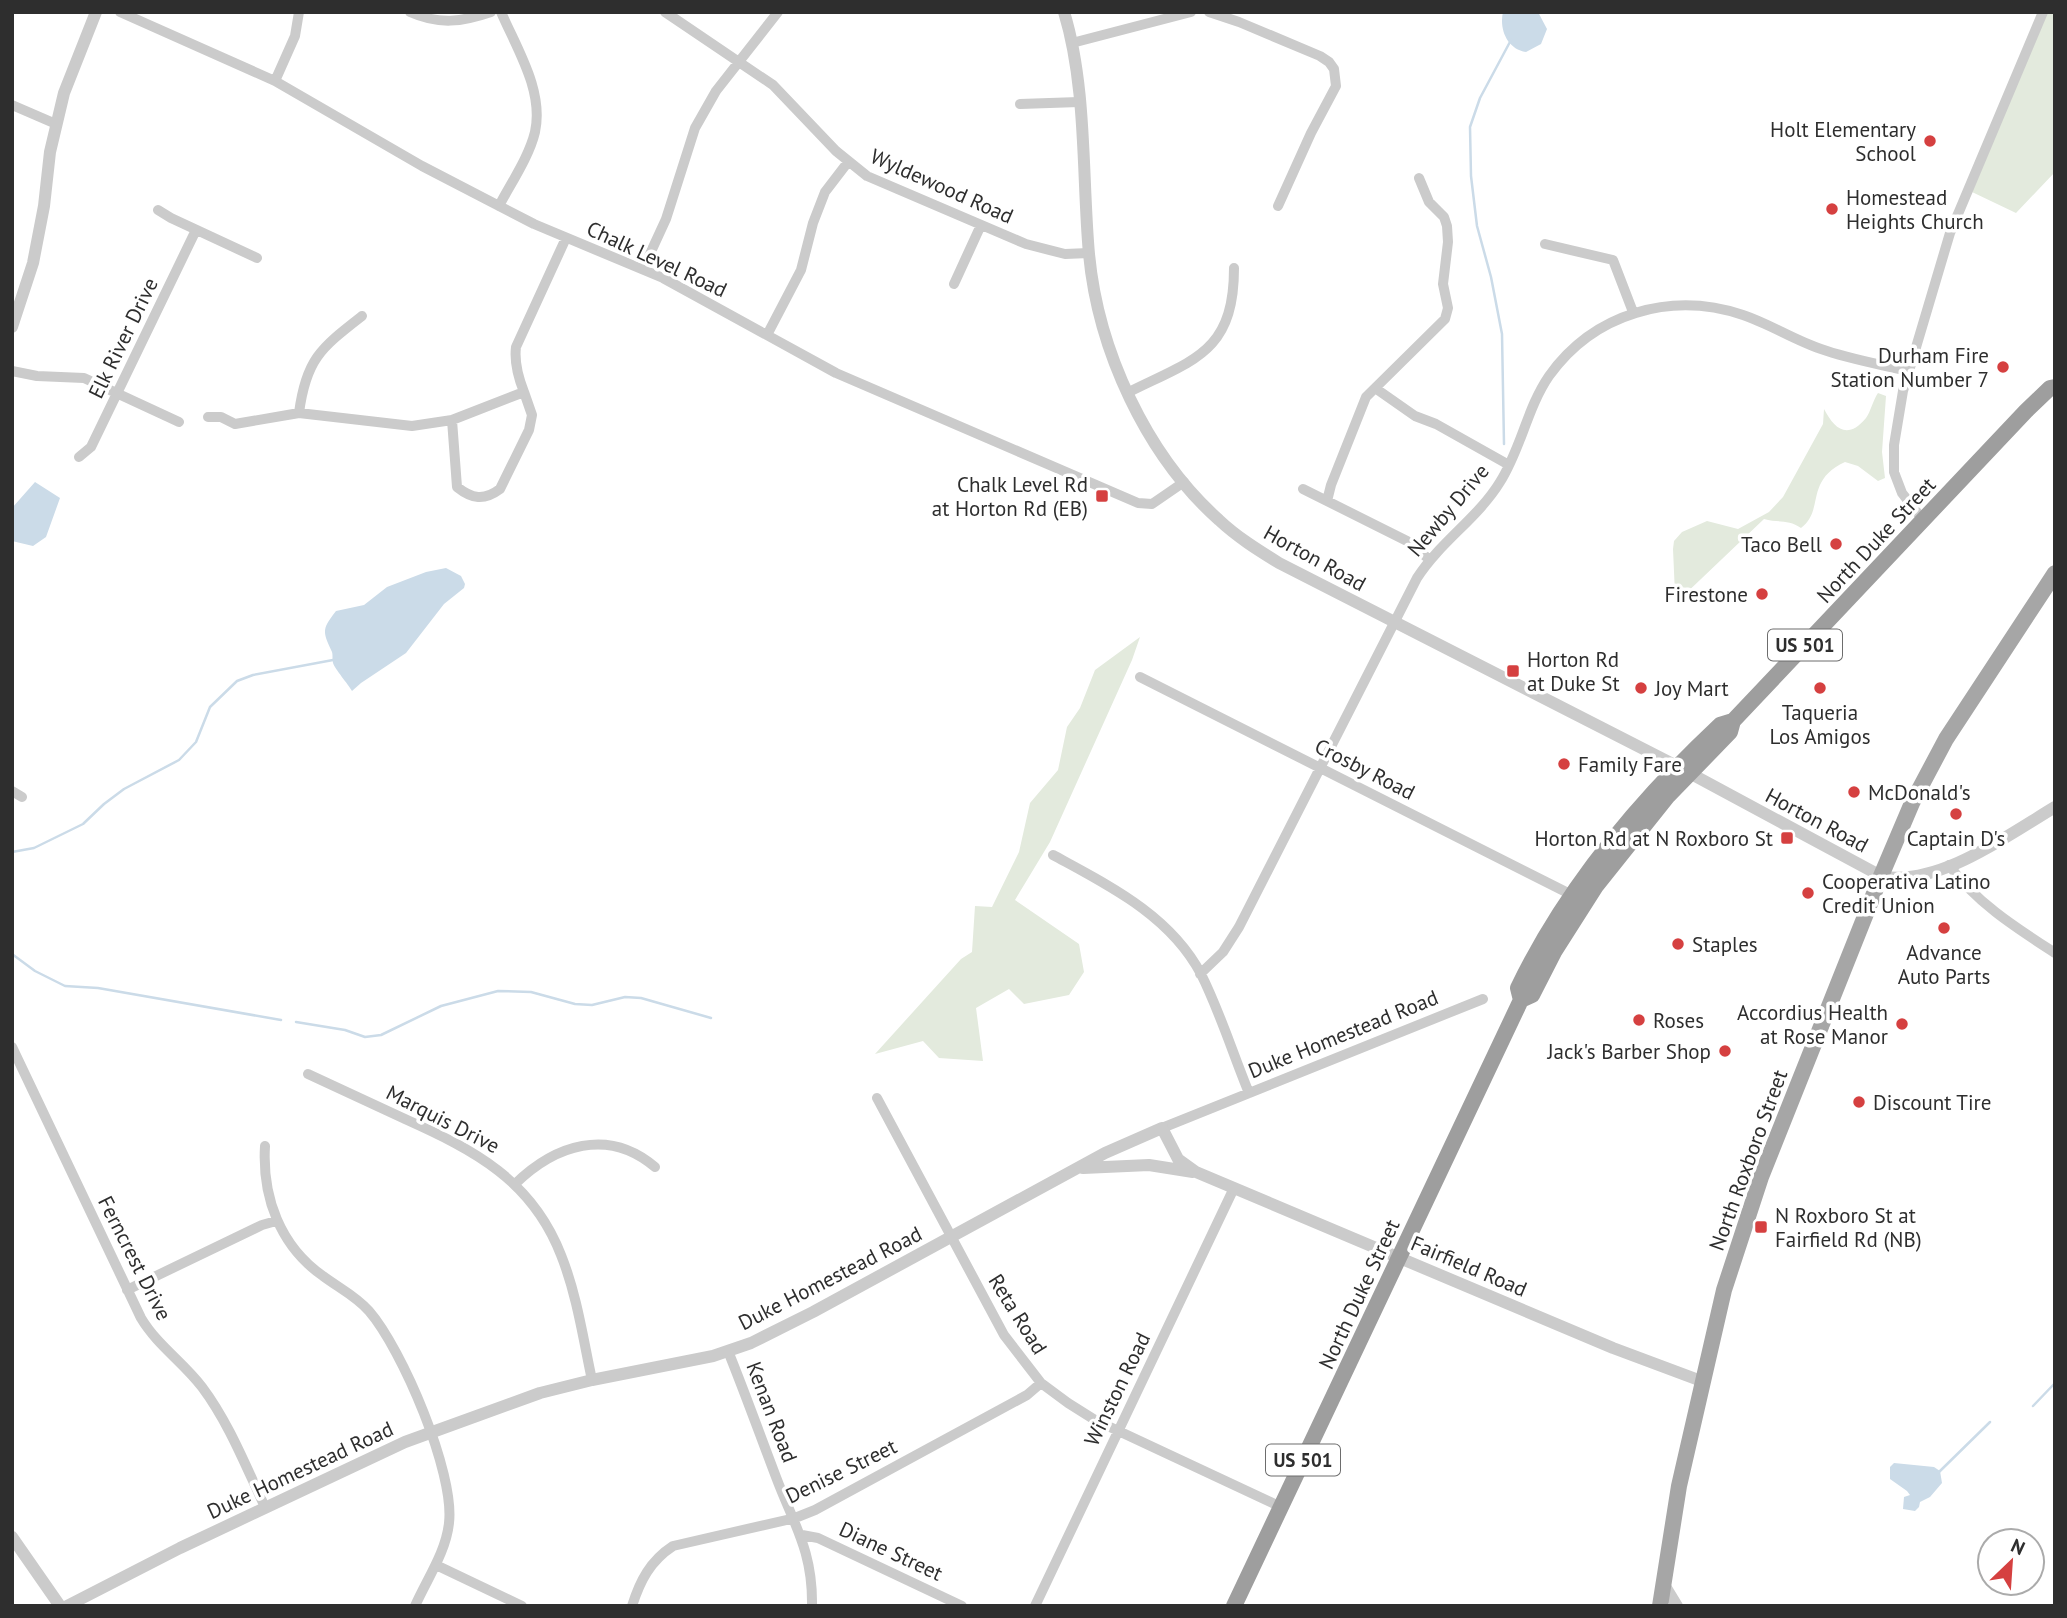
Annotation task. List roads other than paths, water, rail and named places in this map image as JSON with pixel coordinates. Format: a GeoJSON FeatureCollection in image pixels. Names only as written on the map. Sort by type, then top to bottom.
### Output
{"type":"FeatureCollection","features":[{"type":"Feature","properties":{"kind":"highway","name":"North Duke Street"},"geometry":{"type":"LineString","coordinates":[[1521,1000],[1532,995],[1554,952],[1596,886],[1720,725],[1733,721],[2053,382]]}},
{"type":"Feature","properties":{"kind":"highway","name":"North Duke Street"},"geometry":{"type":"LineString","coordinates":[[1234,1606],[1521,1000],[1518,988],[1528,968],[1597,858],[1683,770]]}},
{"type":"Feature","properties":{"kind":"main road","name":"North Roxboro Street"},"geometry":{"type":"LineString","coordinates":[[1660,1606],[1679,1486],[1724,1288],[1748,1215],[1912,803],[1947,739],[2055,573]]}},
{"type":"Feature","properties":{"kind":"street"},"geometry":{"type":"LineString","coordinates":[[12,327],[33,263],[56,124],[72,66],[96,12]]}},
{"type":"Feature","properties":{"kind":"street","name":"Chalk Level Road"},"geometry":{"type":"LineString","coordinates":[[120,12],[275,81],[422,166],[566,238],[643,270],[717,306],[836,373],[1138,503],[1152,504],[1184,482]]}},
{"type":"Feature","properties":{"kind":"street"},"geometry":{"type":"LineString","coordinates":[[275,81],[295,36],[299,12]]}},
{"type":"Feature","properties":{"kind":"street"},"geometry":{"type":"LineString","coordinates":[[410,12],[429,20],[445,22],[465,20],[491,12]]}},
{"type":"Feature","properties":{"kind":"street"},"geometry":{"type":"LineString","coordinates":[[499,206],[533,139],[537,114],[534,88],[501,12]]}},
{"type":"Feature","properties":{"kind":"street","name":"Wyldewood Road"},"geometry":{"type":"LineString","coordinates":[[665,12],[740,61],[783,94],[848,162],[867,176],[1026,244],[1050,251],[1089,253]]}},
{"type":"Feature","properties":{"kind":"street"},"geometry":{"type":"LineString","coordinates":[[643,270],[666,219],[695,128],[716,91],[778,12]]}},
{"type":"Feature","properties":{"kind":"street","name":"Horton Road"},"geometry":{"type":"LineString","coordinates":[[1064,12],[1072,43],[1079,102],[1089,253],[1105,336],[1127,393],[1154,440],[1184,482],[1217,519],[1256,549],[1683,770],[1881,876]]}},
{"type":"Feature","properties":{"kind":"street"},"geometry":{"type":"LineString","coordinates":[[1072,43],[1191,12]]}},
{"type":"Feature","properties":{"kind":"street"},"geometry":{"type":"LineString","coordinates":[[1209,12],[1320,56],[1334,69],[1336,86],[1278,206]]}},
{"type":"Feature","properties":{"kind":"street"},"geometry":{"type":"LineString","coordinates":[[1923,520],[1902,493],[1894,472],[1897,421],[1908,371],[1950,233],[2043,12]]}},
{"type":"Feature","properties":{"kind":"street"},"geometry":{"type":"LineString","coordinates":[[1020,104],[1079,102]]}},
{"type":"Feature","properties":{"kind":"street"},"geometry":{"type":"LineString","coordinates":[[12,106],[56,124]]}},
{"type":"Feature","properties":{"kind":"street"},"geometry":{"type":"LineString","coordinates":[[767,335],[801,270],[813,223],[825,192],[848,162]]}},
{"type":"Feature","properties":{"kind":"street"},"geometry":{"type":"LineString","coordinates":[[1327,501],[1363,402],[1448,314],[1443,284],[1447,226],[1444,217],[1429,202],[1419,178]]}},
{"type":"Feature","properties":{"kind":"street"},"geometry":{"type":"LineString","coordinates":[[158,210],[257,258]]}},
{"type":"Feature","properties":{"kind":"street"},"geometry":{"type":"LineString","coordinates":[[954,284],[981,225]]}},
{"type":"Feature","properties":{"kind":"street","name":"Elk River Drive"},"geometry":{"type":"LineString","coordinates":[[79,457],[91,447],[196,230]]}},
{"type":"Feature","properties":{"kind":"street"},"geometry":{"type":"LineString","coordinates":[[452,420],[457,487],[466,494],[484,498],[500,489],[528,430],[532,415],[515,359],[516,347],[566,238]]}},
{"type":"Feature","properties":{"kind":"street"},"geometry":{"type":"LineString","coordinates":[[1545,244],[1613,260],[1633,313]]}},
{"type":"Feature","properties":{"kind":"street"},"geometry":{"type":"LineString","coordinates":[[1127,393],[1175,372],[1197,359],[1210,346],[1231,306],[1234,268]]}},
{"type":"Feature","properties":{"kind":"street","name":"Newby Drive"},"geometry":{"type":"LineString","coordinates":[[1200,974],[1233,939],[1417,578],[1430,560],[1488,499],[1509,465],[1536,398],[1560,361],[1592,333],[1633,313],[1664,305],[1690,304],[1719,308],[1745,316],[1820,349],[1908,371]]}},
{"type":"Feature","properties":{"kind":"street"},"geometry":{"type":"LineString","coordinates":[[299,413],[303,386],[310,366],[325,345],[362,316]]}},
{"type":"Feature","properties":{"kind":"street"},"geometry":{"type":"LineString","coordinates":[[12,371],[37,376],[84,378],[179,422]]}},
{"type":"Feature","properties":{"kind":"street"},"geometry":{"type":"LineString","coordinates":[[1375,388],[1415,416],[1436,424],[1509,465]]}},
{"type":"Feature","properties":{"kind":"street"},"geometry":{"type":"LineString","coordinates":[[208,417],[221,417],[235,424],[299,413],[412,426],[452,420],[524,392]]}},
{"type":"Feature","properties":{"kind":"street"},"geometry":{"type":"LineString","coordinates":[[1303,489],[1406,541],[1430,560]]}},
{"type":"Feature","properties":{"kind":"street","name":"Crosby Road"},"geometry":{"type":"LineString","coordinates":[[1140,677],[1572,895]]}},
{"type":"Feature","properties":{"kind":"street"},"geometry":{"type":"LineString","coordinates":[[12,791],[22,797]]}},
{"type":"Feature","properties":{"kind":"street"},"geometry":{"type":"LineString","coordinates":[[1881,876],[1916,877],[1949,865],[2055,807]]}},
{"type":"Feature","properties":{"kind":"street"},"geometry":{"type":"LineString","coordinates":[[1053,855],[1132,900],[1163,926],[1183,949],[1200,974],[1250,1093]]}},
{"type":"Feature","properties":{"kind":"street"},"geometry":{"type":"LineString","coordinates":[[1949,865],[1970,890],[2055,953]]}},
{"type":"Feature","properties":{"kind":"street","name":"Duke Homestead Road"},"geometry":{"type":"LineString","coordinates":[[67,1606],[265,1507],[430,1432],[514,1401],[592,1380],[728,1351],[760,1339],[1075,1169],[1162,1128],[1483,999]]}},
{"type":"Feature","properties":{"kind":"street","name":"Ferncrest Drive"},"geometry":{"type":"LineString","coordinates":[[12,1047],[127,1290],[152,1335],[214,1402],[265,1507]]}},
{"type":"Feature","properties":{"kind":"street","name":"Marquis Drive"},"geometry":{"type":"LineString","coordinates":[[308,1074],[471,1150],[515,1184],[538,1213],[561,1252],[571,1281],[592,1380]]}},
{"type":"Feature","properties":{"kind":"street","name":"Reta Road"},"geometry":{"type":"LineString","coordinates":[[877,1098],[1004,1335],[1041,1383],[1068,1403],[1118,1430],[1281,1507]]}},
{"type":"Feature","properties":{"kind":"street","name":"Fairfield Road"},"geometry":{"type":"LineString","coordinates":[[1162,1128],[1178,1159],[1196,1172],[1613,1348],[1704,1381]]}},
{"type":"Feature","properties":{"kind":"street"},"geometry":{"type":"LineString","coordinates":[[515,1184],[539,1162],[587,1145],[623,1148],[638,1154],[655,1167]]}},
{"type":"Feature","properties":{"kind":"street"},"geometry":{"type":"LineString","coordinates":[[265,1146],[265,1179],[276,1221],[300,1257],[353,1296],[378,1323],[394,1349],[430,1432],[445,1479],[450,1507],[449,1528],[436,1565],[415,1606]]}},
{"type":"Feature","properties":{"kind":"street"},"geometry":{"type":"LineString","coordinates":[[1075,1169],[1149,1165],[1196,1172]]}},
{"type":"Feature","properties":{"kind":"street","name":"Winston Road"},"geometry":{"type":"LineString","coordinates":[[1035,1606],[1234,1188]]}},
{"type":"Feature","properties":{"kind":"street"},"geometry":{"type":"LineString","coordinates":[[127,1290],[276,1221]]}},
{"type":"Feature","properties":{"kind":"street","name":"Kenan Road"},"geometry":{"type":"LineString","coordinates":[[728,1351],[786,1502],[802,1535],[809,1568],[812,1606]]}},
{"type":"Feature","properties":{"kind":"street","name":"Denise Street"},"geometry":{"type":"LineString","coordinates":[[632,1606],[644,1574],[659,1556],[673,1546],[795,1518],[816,1510],[1015,1402],[1041,1383]]}},
{"type":"Feature","properties":{"kind":"street","name":"Diane Street"},"geometry":{"type":"LineString","coordinates":[[802,1535],[818,1538],[962,1606]]}},
{"type":"Feature","properties":{"kind":"street"},"geometry":{"type":"LineString","coordinates":[[12,1537],[60,1606]]}},
{"type":"Feature","properties":{"kind":"street"},"geometry":{"type":"LineString","coordinates":[[436,1565],[522,1606]]}},
{"type":"Feature","properties":{"kind":"street"},"geometry":{"type":"LineString","coordinates":[[1663,1583],[1676,1606]]}},
{"type":"Feature","properties":{"kind":"water"},"geometry":{"type":"Polygon","coordinates":[[[1503,12],[1538,12],[1547,29],[1541,44],[1526,52],[1509,43],[1502,25],[1503,12]]]}},
{"type":"Feature","properties":{"kind":"water"},"geometry":{"type":"Polygon","coordinates":[[[35,482],[60,498],[46,537],[33,546],[12,541],[12,508],[35,482]]]}},
{"type":"Feature","properties":{"kind":"water"},"geometry":{"type":"Polygon","coordinates":[[[446,568],[461,576],[464,588],[444,604],[406,653],[352,691],[334,666],[325,635],[326,627],[336,611],[364,605],[387,587],[426,572],[446,568]]]}},
{"type":"Feature","properties":{"kind":"water"},"geometry":{"type":"Polygon","coordinates":[[[1894,1463],[1934,1467],[1940,1471],[1942,1483],[1930,1497],[1920,1502],[1915,1511],[1903,1509],[1904,1497],[1910,1495],[1890,1479],[1890,1467],[1894,1463]]]}},
{"type":"Feature","properties":{"kind":"waterway"},"geometry":{"type":"LineString","coordinates":[[1504,444],[1502,334],[1491,277],[1477,226],[1471,176],[1470,127],[1480,98],[1511,40]]}},
{"type":"Feature","properties":{"kind":"waterway"},"geometry":{"type":"LineString","coordinates":[[12,852],[34,848],[83,824],[124,789],[179,760],[196,742],[210,707],[237,681],[253,675],[333,660]]}},
{"type":"Feature","properties":{"kind":"waterway"},"geometry":{"type":"LineString","coordinates":[[12,954],[35,971],[65,986],[98,988],[281,1020]]}},
{"type":"Feature","properties":{"kind":"waterway"},"geometry":{"type":"LineString","coordinates":[[296,1022],[345,1030],[365,1037],[381,1035],[441,1006],[498,991],[531,992],[575,1004],[592,1005],[625,997],[641,998],[711,1018]]}},
{"type":"Feature","properties":{"kind":"waterway"},"geometry":{"type":"LineString","coordinates":[[2033,1406],[2055,1383]]}},
{"type":"Feature","properties":{"kind":"waterway"},"geometry":{"type":"LineString","coordinates":[[1939,1472],[1990,1422]]}},
{"type":"Feature","properties":{"kind":"place","name":"Holt Elementary School"},"geometry":{"type":"Point","coordinates":[1930,141]}},
{"type":"Feature","properties":{"kind":"place","name":"Homestead Heights Church"},"geometry":{"type":"Point","coordinates":[1832,209]}},
{"type":"Feature","properties":{"kind":"place","name":"Durham Fire Station Number 7"},"geometry":{"type":"Point","coordinates":[2003,367]}},
{"type":"Feature","properties":{"kind":"place","name":"Chalk Level Rd at Horton Rd (EB)"},"geometry":{"type":"Point","coordinates":[1102,496]}},
{"type":"Feature","properties":{"kind":"place","name":"Taco Bell"},"geometry":{"type":"Point","coordinates":[1836,544]}},
{"type":"Feature","properties":{"kind":"place","name":"Firestone"},"geometry":{"type":"Point","coordinates":[1762,594]}},
{"type":"Feature","properties":{"kind":"place","name":"Horton Rd at Duke St"},"geometry":{"type":"Point","coordinates":[1513,671]}},
{"type":"Feature","properties":{"kind":"place","name":"Joy Mart"},"geometry":{"type":"Point","coordinates":[1641,688]}},
{"type":"Feature","properties":{"kind":"place","name":"Taqueria Los Amigos"},"geometry":{"type":"Point","coordinates":[1820,688]}},
{"type":"Feature","properties":{"kind":"place","name":"Family Fare"},"geometry":{"type":"Point","coordinates":[1564,764]}},
{"type":"Feature","properties":{"kind":"place","name":"McDonald's"},"geometry":{"type":"Point","coordinates":[1854,792]}},
{"type":"Feature","properties":{"kind":"place","name":"Captain D's"},"geometry":{"type":"Point","coordinates":[1956,814]}},
{"type":"Feature","properties":{"kind":"place","name":"Horton Rd at N Roxboro St"},"geometry":{"type":"Point","coordinates":[1787,838]}},
{"type":"Feature","properties":{"kind":"place","name":"Cooperativa Latino Credit Union"},"geometry":{"type":"Point","coordinates":[1808,893]}},
{"type":"Feature","properties":{"kind":"place","name":"Advance Auto Parts"},"geometry":{"type":"Point","coordinates":[1944,928]}},
{"type":"Feature","properties":{"kind":"place","name":"Staples"},"geometry":{"type":"Point","coordinates":[1678,944]}},
{"type":"Feature","properties":{"kind":"place","name":"Roses"},"geometry":{"type":"Point","coordinates":[1639,1020]}},
{"type":"Feature","properties":{"kind":"place","name":"Accordius Health at Rose Manor"},"geometry":{"type":"Point","coordinates":[1902,1024]}},
{"type":"Feature","properties":{"kind":"place","name":"Jack's Barber Shop"},"geometry":{"type":"Point","coordinates":[1725,1051]}},
{"type":"Feature","properties":{"kind":"place","name":"Discount Tire"},"geometry":{"type":"Point","coordinates":[1859,1102]}},
{"type":"Feature","properties":{"kind":"place","name":"N Roxboro St at Fairfield Rd (NB)"},"geometry":{"type":"Point","coordinates":[1761,1227]}}]}
